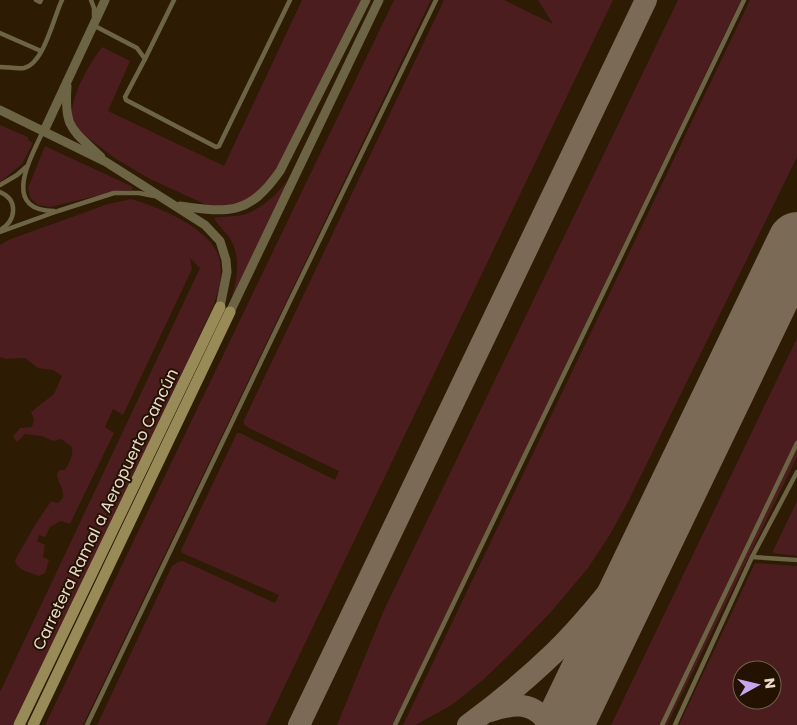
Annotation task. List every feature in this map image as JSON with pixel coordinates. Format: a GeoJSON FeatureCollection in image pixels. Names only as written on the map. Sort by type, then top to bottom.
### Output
{"type":"FeatureCollection","features":[{"type":"Feature","properties":{"kind":"main road","name":"Carretera Ramal a Aeropuerto Cancún"},"geometry":{"type":"LineString","coordinates":[[19,725],[225,310]]}},
{"type":"Feature","properties":{"kind":"main road","name":"Carretera Ramal a Aeropuerto Cancún"},"geometry":{"type":"LineString","coordinates":[[33,725],[225,310]]}},
{"type":"Feature","properties":{"kind":"street"},"geometry":{"type":"LineString","coordinates":[[44,131],[106,0]]}},
{"type":"Feature","properties":{"kind":"street"},"geometry":{"type":"LineString","coordinates":[[177,205],[206,209],[242,207],[266,190],[280,171],[366,0]]}},
{"type":"Feature","properties":{"kind":"street"},"geometry":{"type":"LineString","coordinates":[[225,310],[379,0]]}},
{"type":"Feature","properties":{"kind":"street"},"geometry":{"type":"LineString","coordinates":[[67,80],[66,104],[70,125],[106,162]]}},
{"type":"Feature","properties":{"kind":"street"},"geometry":{"type":"LineString","coordinates":[[0,110],[106,162],[205,224],[220,242],[226,260],[225,310]]}},
{"type":"Feature","properties":{"kind":"lane"},"geometry":{"type":"LineString","coordinates":[[36,0],[40,2],[40,0]]}},
{"type":"Feature","properties":{"kind":"lane"},"geometry":{"type":"LineString","coordinates":[[0,67],[24,68],[35,61],[41,51],[61,0]]}},
{"type":"Feature","properties":{"kind":"lane"},"geometry":{"type":"LineString","coordinates":[[91,0],[94,8],[93,26],[137,48],[145,59]]}},
{"type":"Feature","properties":{"kind":"lane"},"geometry":{"type":"LineString","coordinates":[[174,0],[125,97],[126,100],[216,147],[219,146],[290,0]]}},
{"type":"Feature","properties":{"kind":"lane"},"geometry":{"type":"LineString","coordinates":[[87,725],[436,0]]}},
{"type":"Feature","properties":{"kind":"lane"},"geometry":{"type":"LineString","coordinates":[[395,725],[744,0]]}},
{"type":"Feature","properties":{"kind":"lane"},"geometry":{"type":"LineString","coordinates":[[0,33],[41,51]]}},
{"type":"Feature","properties":{"kind":"lane"},"geometry":{"type":"LineString","coordinates":[[44,131],[27,166],[22,181],[23,189],[29,203],[43,211],[58,211]]}},
{"type":"Feature","properties":{"kind":"lane"},"geometry":{"type":"LineString","coordinates":[[0,184],[17,175],[27,166]]}},
{"type":"Feature","properties":{"kind":"lane"},"geometry":{"type":"LineString","coordinates":[[0,192],[9,198],[14,209],[11,220],[0,231]]}},
{"type":"Feature","properties":{"kind":"lane"},"geometry":{"type":"LineString","coordinates":[[0,231],[114,193],[139,193],[162,197]]}},
{"type":"Feature","properties":{"kind":"lane"},"geometry":{"type":"LineString","coordinates":[[662,725],[797,443]]}},
{"type":"Feature","properties":{"kind":"lane"},"geometry":{"type":"LineString","coordinates":[[675,725],[752,557],[797,472]]}},
{"type":"Feature","properties":{"kind":"lane"},"geometry":{"type":"LineString","coordinates":[[752,557],[797,560]]}},
{"type":"Feature","properties":{"kind":"shaded area"},"geometry":{"type":"Polygon","coordinates":[[[302,0],[361,0],[278,170],[261,192],[239,206],[209,206],[150,179],[116,159],[71,125],[71,114],[76,94],[85,74],[102,47],[130,61],[108,111],[224,166],[302,0]]]}},
{"type":"Feature","properties":{"kind":"shaded area"},"geometry":{"type":"Polygon","coordinates":[[[394,0],[431,0],[83,725],[45,725],[394,0]]]}},
{"type":"Feature","properties":{"kind":"shaded area"},"geometry":{"type":"Polygon","coordinates":[[[444,0],[504,0],[553,24],[538,0],[613,0],[266,725],[97,725],[172,566],[183,561],[275,603],[279,595],[182,553],[181,550],[237,433],[335,480],[339,471],[249,428],[244,425],[244,420],[444,0]]]}},
{"type":"Feature","properties":{"kind":"shaded area"},"geometry":{"type":"Polygon","coordinates":[[[678,0],[741,0],[393,725],[337,725],[384,610],[678,0]]]}},
{"type":"Feature","properties":{"kind":"shaded area"},"geometry":{"type":"Polygon","coordinates":[[[750,0],[797,0],[797,157],[628,502],[588,568],[551,612],[483,680],[453,704],[416,725],[403,725],[750,0]]]}},
{"type":"Feature","properties":{"kind":"shaded area"},"geometry":{"type":"Polygon","coordinates":[[[0,125],[28,137],[28,140],[33,143],[22,164],[0,182],[0,125]]]}},
{"type":"Feature","properties":{"kind":"shaded area"},"geometry":{"type":"Polygon","coordinates":[[[45,146],[133,187],[132,190],[117,191],[50,207],[38,205],[30,198],[28,188],[45,146]]]}},
{"type":"Feature","properties":{"kind":"shaded area"},"geometry":{"type":"Polygon","coordinates":[[[294,172],[228,310],[237,275],[237,257],[231,240],[214,218],[242,215],[265,204],[278,192],[294,172]]]}},
{"type":"Feature","properties":{"kind":"shaded area"},"geometry":{"type":"Polygon","coordinates":[[[131,199],[169,213],[195,228],[205,237],[214,247],[219,257],[221,270],[219,287],[211,311],[173,395],[13,725],[0,725],[0,692],[200,268],[190,258],[192,269],[123,415],[113,409],[105,427],[114,433],[70,524],[61,521],[50,527],[45,537],[39,535],[37,541],[45,545],[43,557],[49,560],[45,573],[39,576],[18,567],[15,560],[51,501],[58,503],[63,498],[57,473],[60,470],[65,470],[70,462],[72,447],[61,439],[53,441],[42,436],[25,434],[17,442],[13,436],[20,428],[32,427],[34,419],[31,412],[54,394],[62,376],[53,370],[38,368],[25,358],[6,359],[0,357],[0,245],[8,240],[108,204],[131,199]]]}},
{"type":"Feature","properties":{"kind":"shaded area"},"geometry":{"type":"Polygon","coordinates":[[[797,338],[797,457],[667,725],[611,725],[797,338]]]}},
{"type":"Feature","properties":{"kind":"shaded area"},"geometry":{"type":"Polygon","coordinates":[[[797,501],[797,556],[772,553],[797,501]]]}},
{"type":"Feature","properties":{"kind":"shaded area"},"geometry":{"type":"Polygon","coordinates":[[[755,563],[797,566],[797,725],[679,725],[755,563]]]}},
{"type":"Feature","properties":{"kind":"taxiway"},"geometry":{"type":"LineString","coordinates":[[299,725],[646,0]]}},
{"type":"Feature","properties":{"kind":"taxiway"},"geometry":{"type":"LineString","coordinates":[[468,725],[544,663],[568,639],[656,533]]}},
{"type":"Feature","properties":{"kind":"taxiway"},"geometry":{"type":"LineString","coordinates":[[490,711],[508,706],[523,706],[537,712],[550,725]]}},
{"type":"Feature","properties":{"kind":"runway"},"geometry":{"type":"LineString","coordinates":[[564,725],[797,241]]}}]}
